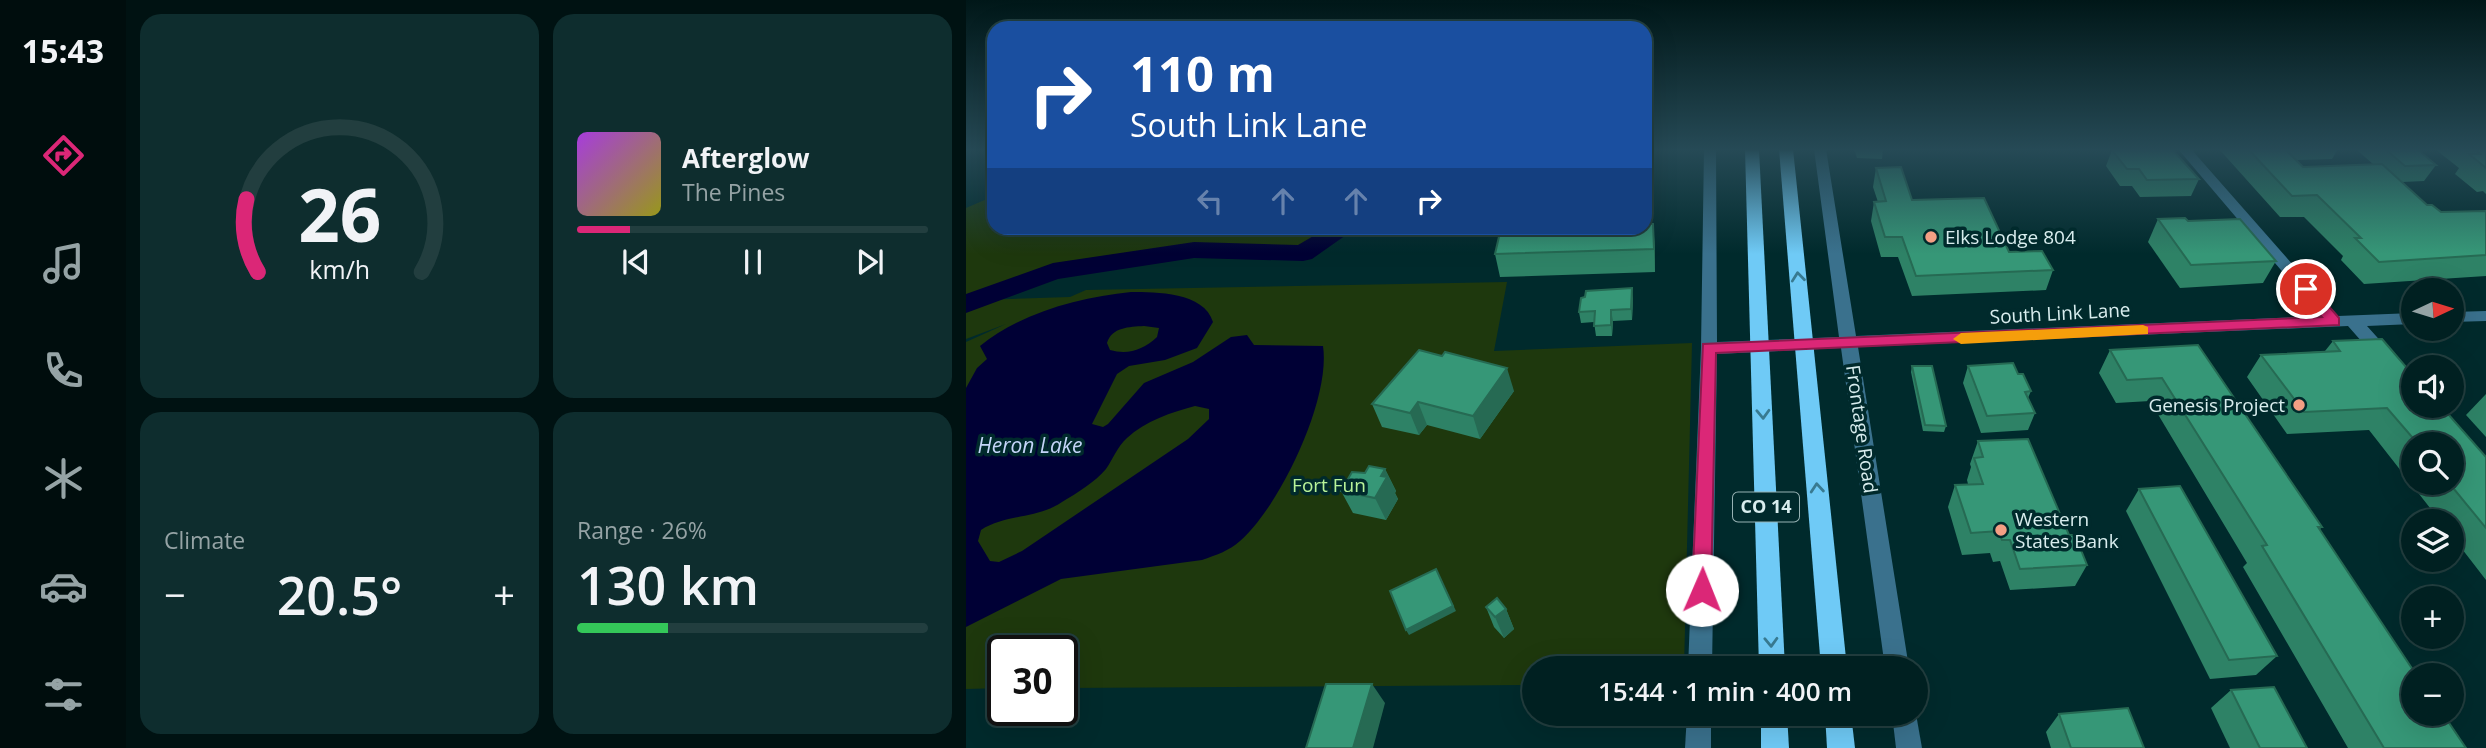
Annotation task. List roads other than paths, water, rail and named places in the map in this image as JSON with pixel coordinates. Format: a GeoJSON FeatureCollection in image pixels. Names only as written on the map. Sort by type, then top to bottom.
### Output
{"type":"FeatureCollection","features":[{"type":"Feature","properties":{"kind":"highway","name":"CO 14"},"geometry":{"type":"LineString","coordinates":[[1753,184],[1772,656]]}},
{"type":"Feature","properties":{"kind":"highway","name":"CO 14"},"geometry":{"type":"LineString","coordinates":[[1789,184],[1833,656]]}},
{"type":"Feature","properties":{"kind":"highway"},"geometry":{"type":"LineString","coordinates":[[1774,726],[1775,748]]}},
{"type":"Feature","properties":{"kind":"highway"},"geometry":{"type":"LineString","coordinates":[[1839,726],[1841,748]]}},
{"type":"Feature","properties":{"kind":"street"},"geometry":{"type":"LineString","coordinates":[[1700,656],[1709,348],[1710,184]]}},
{"type":"Feature","properties":{"kind":"street","name":"Frontage Road"},"geometry":{"type":"LineString","coordinates":[[1825,184],[1895,656]]}},
{"type":"Feature","properties":{"kind":"street"},"geometry":{"type":"LineString","coordinates":[[2214,184],[2334,322]]}},
{"type":"Feature","properties":{"kind":"street"},"geometry":{"type":"LineString","coordinates":[[2464,317],[2486,316]]}},
{"type":"Feature","properties":{"kind":"street","name":"South Link Lane"},"geometry":{"type":"LineString","coordinates":[[1709,348],[2401,319]]}},
{"type":"Feature","properties":{"kind":"street"},"geometry":{"type":"LineString","coordinates":[[2353,321],[2401,375]]}},
{"type":"Feature","properties":{"kind":"street"},"geometry":{"type":"LineString","coordinates":[[1698,748],[1699,726]]}},
{"type":"Feature","properties":{"kind":"street"},"geometry":{"type":"LineString","coordinates":[[1906,726],[1909,748]]}},
{"type":"Feature","properties":{"kind":"water","name":"Heron Lake"},"geometry":{"type":"Polygon","coordinates":[[[1131,292],[1166,294],[1190,299],[1208,312],[1213,322],[1197,348],[1165,360],[1129,366],[1117,374],[1092,424],[1103,427],[1108,424],[1144,383],[1193,362],[1231,337],[1247,335],[1254,345],[1323,346],[1319,394],[1300,450],[1271,503],[1255,525],[1227,550],[1202,560],[1061,579],[966,627],[966,388],[977,368],[987,359],[980,346],[1013,324],[1051,308],[1131,292]],[[1144,326],[1117,331],[1107,343],[1110,350],[1129,352],[1141,348],[1157,337],[1159,328],[1144,326]],[[1195,406],[1159,418],[1134,432],[1120,445],[1102,474],[1062,502],[981,530],[978,541],[990,561],[999,562],[1022,551],[1188,439],[1209,419],[1209,409],[1195,406]]]}},
{"type":"Feature","properties":{"kind":"waterway"},"geometry":{"type":"LineString","coordinates":[[966,304],[1053,271],[1194,250],[1303,253],[1333,235]]}},
{"type":"Feature","properties":{"kind":"place","name":"Elks Lodge 804"},"geometry":{"type":"Point","coordinates":[1931,237]}},
{"type":"Feature","properties":{"kind":"place","name":"Genesis Project"},"geometry":{"type":"Point","coordinates":[2299,405]}},
{"type":"Feature","properties":{"kind":"place","name":"Western States Bank"},"geometry":{"type":"Point","coordinates":[2001,530]}},
{"type":"Feature","properties":{"kind":"park label","name":"Fort Fun"},"geometry":{"type":"Point","coordinates":[1329,485]}}]}
